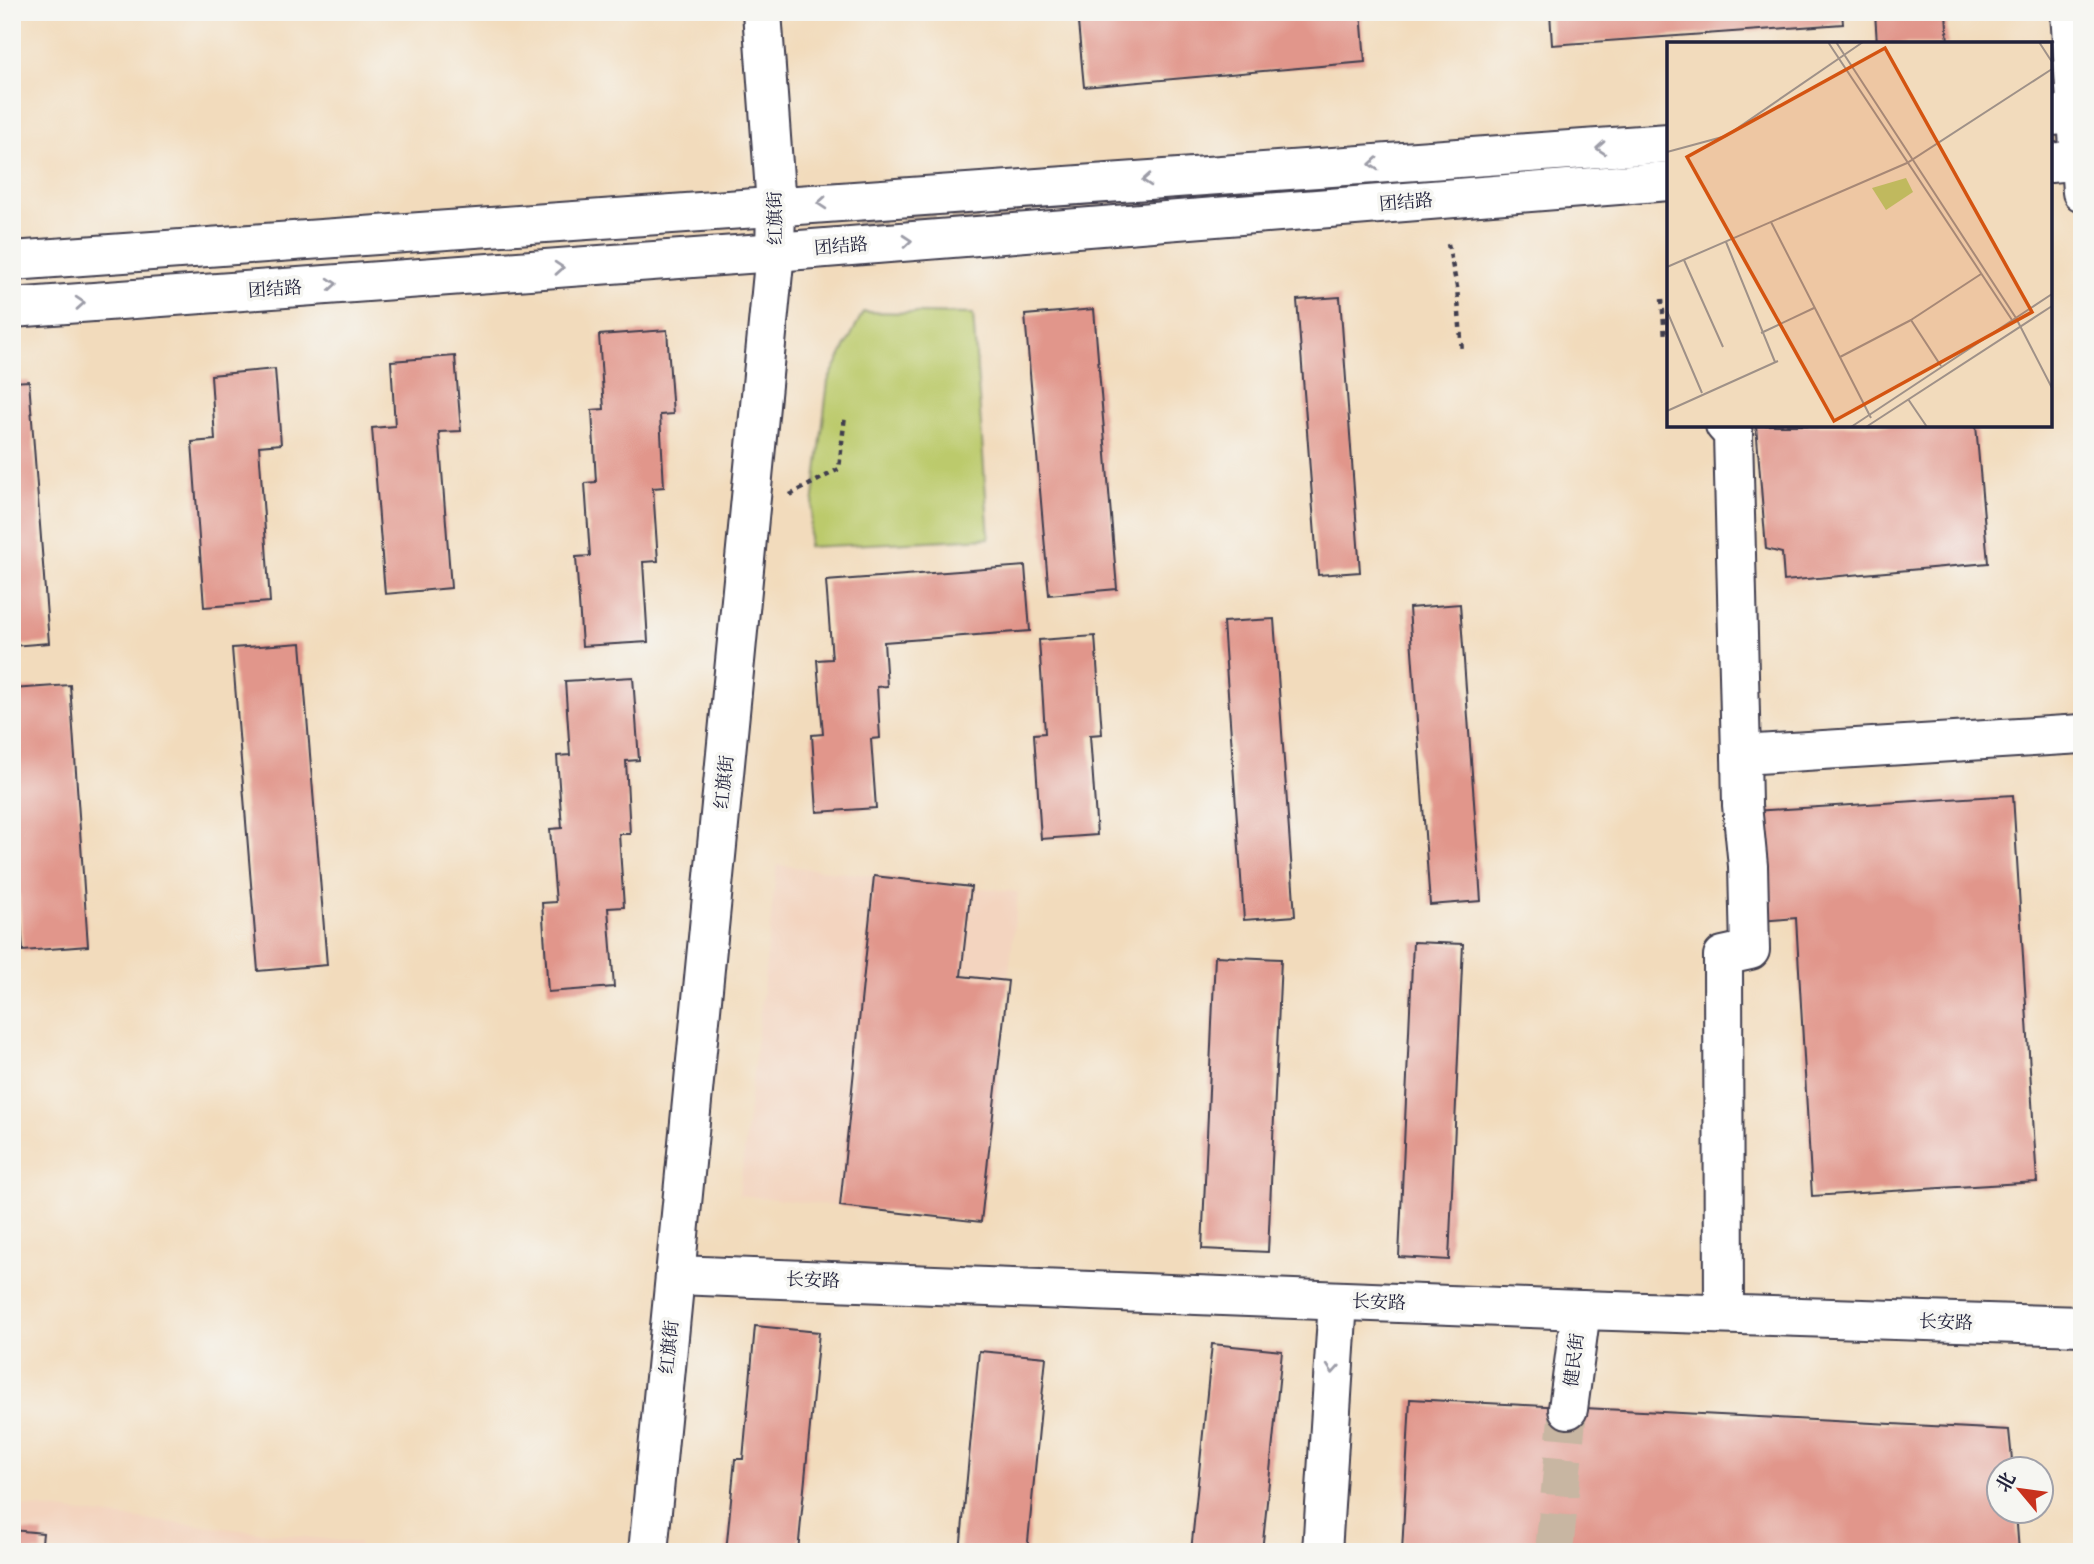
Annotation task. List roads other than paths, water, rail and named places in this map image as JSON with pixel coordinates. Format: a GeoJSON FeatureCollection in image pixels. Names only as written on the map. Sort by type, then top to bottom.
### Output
{"type":"FeatureCollection","features":[{"type":"Feature","properties":{"kind":"street","name":"红旗街"},"geometry":{"type":"LineString","coordinates":[[648,1552],[775,252],[776,206],[762,12]]}},
{"type":"Feature","properties":{"kind":"street"},"geometry":{"type":"LineString","coordinates":[[2070,12],[2073,169]]}},
{"type":"Feature","properties":{"kind":"street"},"geometry":{"type":"LineString","coordinates":[[12,261],[1667,143]]}},
{"type":"Feature","properties":{"kind":"street","name":"团结路"},"geometry":{"type":"LineString","coordinates":[[12,308],[775,252],[1667,181]]}},
{"type":"Feature","properties":{"kind":"street"},"geometry":{"type":"LineString","coordinates":[[1724,1314],[1723,956],[1750,950],[1748,866],[1742,805],[1732,434],[1727,427]]}},
{"type":"Feature","properties":{"kind":"street"},"geometry":{"type":"LineString","coordinates":[[1741,755],[2082,734]]}},
{"type":"Feature","properties":{"kind":"street","name":"长安路"},"geometry":{"type":"LineString","coordinates":[[677,1275],[1581,1310],[2082,1326]]}},
{"type":"Feature","properties":{"kind":"street"},"geometry":{"type":"LineString","coordinates":[[1322,1552],[1338,1301]]}},
{"type":"Feature","properties":{"kind":"street","name":"健民街"},"geometry":{"type":"LineString","coordinates":[[1568,1409],[1581,1310]]}},
{"type":"Feature","properties":{"kind":"tunnel"},"geometry":{"type":"LineString","coordinates":[[2052,137],[2082,135]]}},
{"type":"Feature","properties":{"kind":"tunnel"},"geometry":{"type":"LineString","coordinates":[[861,225],[1021,213]]}},
{"type":"Feature","properties":{"kind":"tunnel"},"geometry":{"type":"LineString","coordinates":[[1554,1552],[1568,1409]]}}]}
